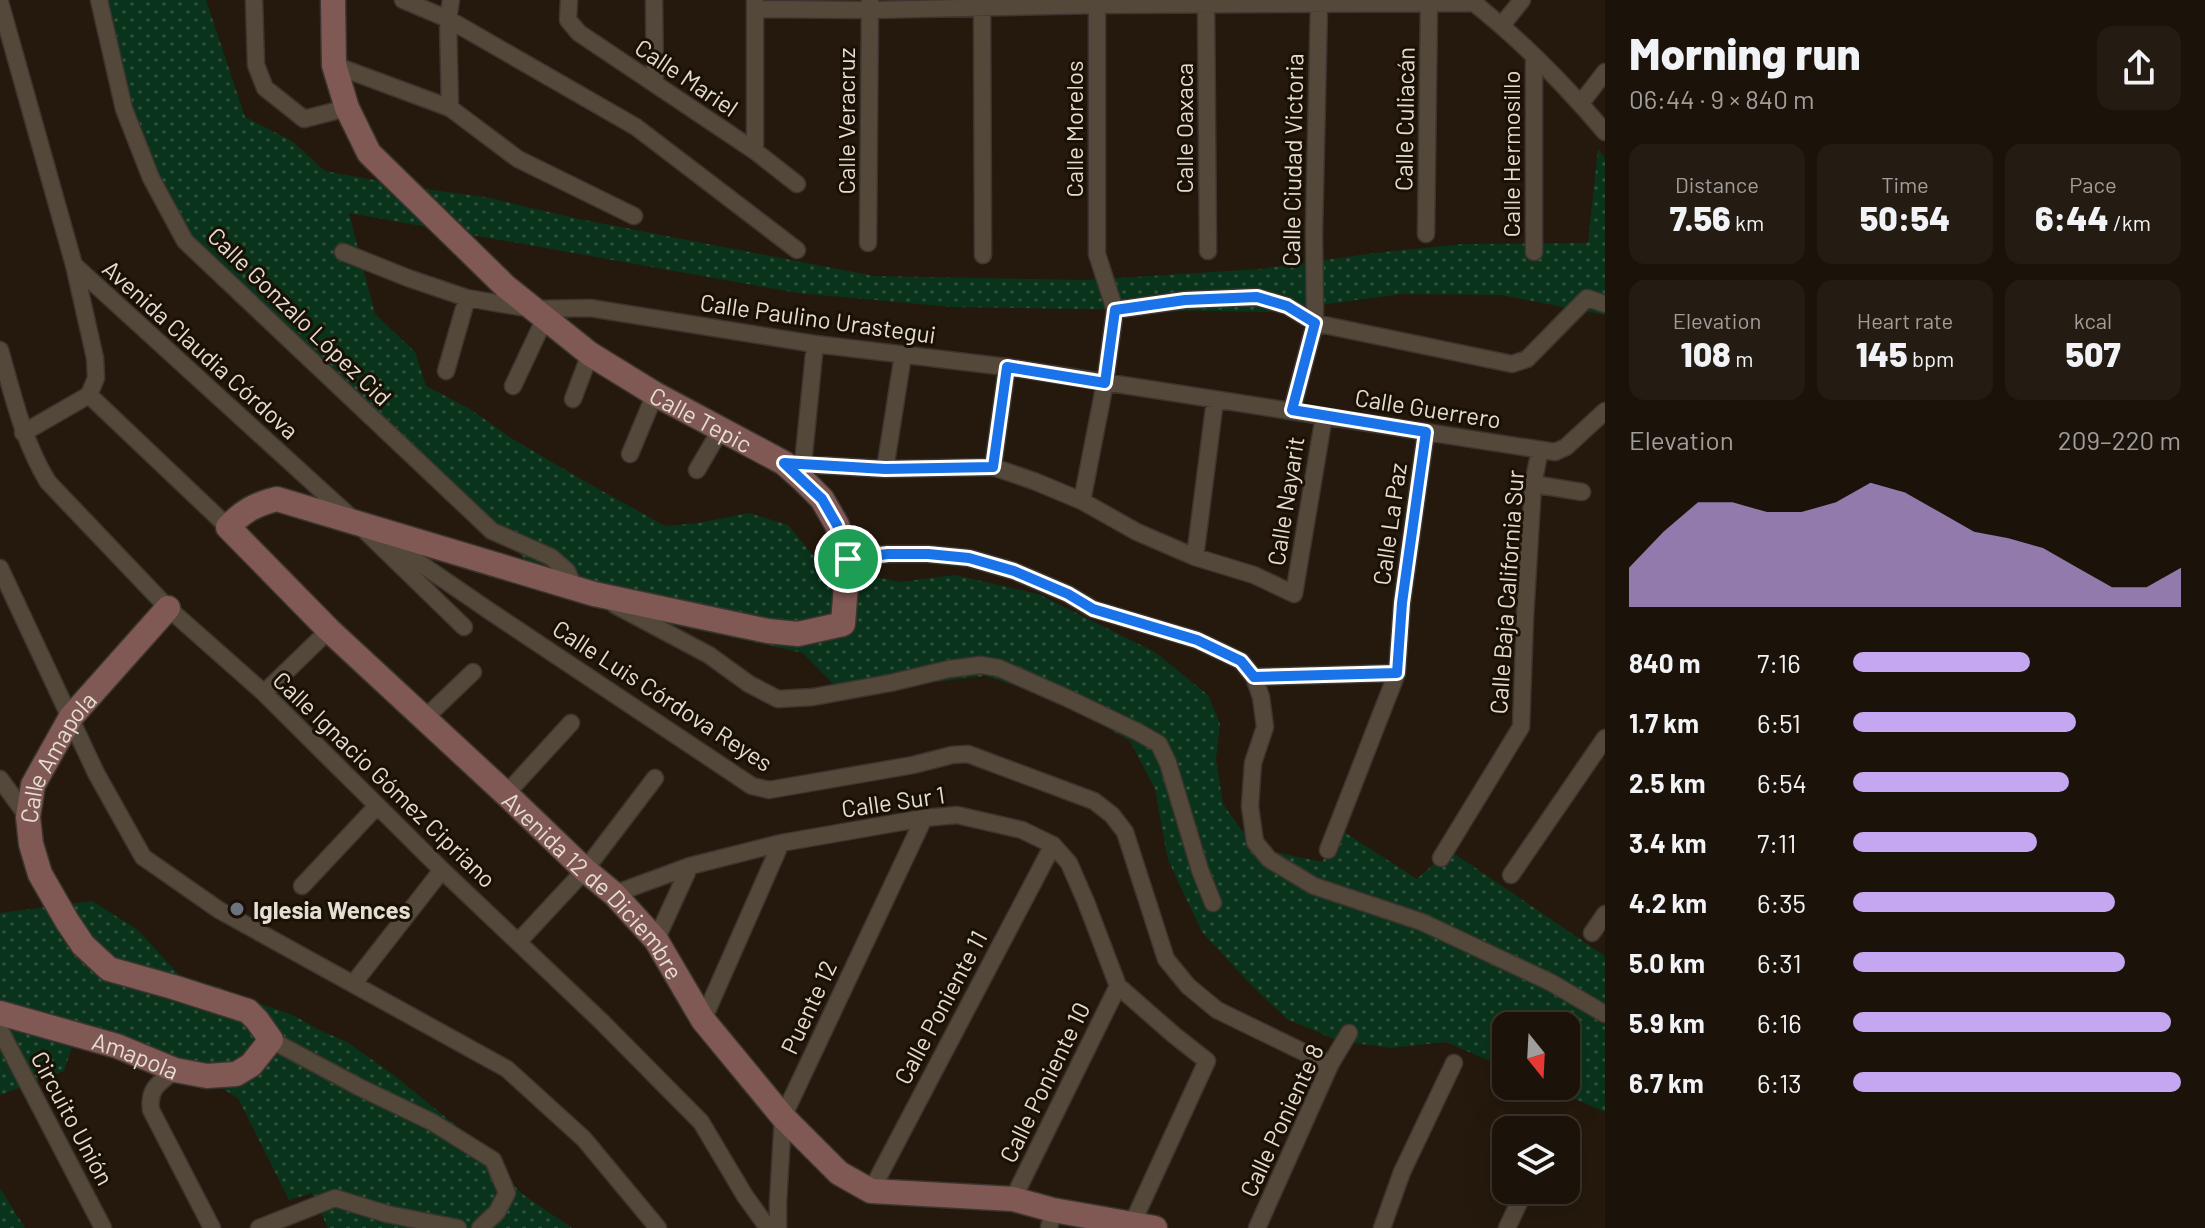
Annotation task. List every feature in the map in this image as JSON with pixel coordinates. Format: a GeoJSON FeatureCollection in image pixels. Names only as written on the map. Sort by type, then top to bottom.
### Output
{"type":"FeatureCollection","features":[{"type":"Feature","properties":{"kind":"street","name":"Calle Gonzalo López Cid"},"geometry":{"type":"LineString","coordinates":[[99,0],[124,109],[151,178],[185,241],[492,531],[551,557],[585,591],[709,655],[749,684],[778,699],[826,695],[981,665],[999,668],[1067,698],[1159,744],[1168,763],[1213,903]]}},
{"type":"Feature","properties":{"kind":"street"},"geometry":{"type":"LineString","coordinates":[[254,0],[256,65],[265,88],[304,119],[347,108]]}},
{"type":"Feature","properties":{"kind":"street","name":"Calle Tepic"},"geometry":{"type":"LineString","coordinates":[[333,0],[334,65],[347,108],[369,153],[505,286],[590,354],[655,394],[793,464],[885,469],[993,467],[1082,501],[1137,532],[1195,557],[1254,575],[1294,594]]}},
{"type":"Feature","properties":{"kind":"street"},"geometry":{"type":"LineString","coordinates":[[403,0],[448,19],[636,127],[797,250]]}},
{"type":"Feature","properties":{"kind":"street"},"geometry":{"type":"LineString","coordinates":[[450,108],[448,19],[451,0]]}},
{"type":"Feature","properties":{"kind":"street","name":"Calle Mariel"},"geometry":{"type":"LineString","coordinates":[[569,0],[568,20],[579,33],[755,151],[797,184]]}},
{"type":"Feature","properties":{"kind":"street"},"geometry":{"type":"LineString","coordinates":[[654,0],[655,84]]}},
{"type":"Feature","properties":{"kind":"street"},"geometry":{"type":"LineString","coordinates":[[1502,25],[1522,0]]}},
{"type":"Feature","properties":{"kind":"street"},"geometry":{"type":"LineString","coordinates":[[755,151],[755,4],[1429,4],[1474,1],[1534,56],[1605,132]]}},
{"type":"Feature","properties":{"kind":"street","name":"Avenida Claudia Córdova"},"geometry":{"type":"LineString","coordinates":[[0,2],[74,265],[356,522]]}},
{"type":"Feature","properties":{"kind":"street"},"geometry":{"type":"LineString","coordinates":[[982,4],[983,255]]}},
{"type":"Feature","properties":{"kind":"street","name":"Calle Oaxaca"},"geometry":{"type":"LineString","coordinates":[[1206,4],[1208,251]]}},
{"type":"Feature","properties":{"kind":"street","name":"Calle Ciudad Victoria"},"geometry":{"type":"LineString","coordinates":[[1292,410],[1315,323],[1319,4]]}},
{"type":"Feature","properties":{"kind":"street","name":"Calle Culiacán"},"geometry":{"type":"LineString","coordinates":[[1426,234],[1429,4]]}},
{"type":"Feature","properties":{"kind":"street","name":"Calle Veracruz"},"geometry":{"type":"LineString","coordinates":[[868,243],[870,5]]}},
{"type":"Feature","properties":{"kind":"street","name":"Calle Morelos"},"geometry":{"type":"LineString","coordinates":[[1097,5],[1097,254],[1115,310]]}},
{"type":"Feature","properties":{"kind":"street","name":"Calle Hermosillo"},"geometry":{"type":"LineString","coordinates":[[1534,56],[1534,252]]}},
{"type":"Feature","properties":{"kind":"street"},"geometry":{"type":"LineString","coordinates":[[334,65],[450,108],[518,159],[634,216]]}},
{"type":"Feature","properties":{"kind":"street"},"geometry":{"type":"LineString","coordinates":[[1581,103],[1605,72]]}},
{"type":"Feature","properties":{"kind":"street","name":"Calle Paulino Urastegui"},"geometry":{"type":"LineString","coordinates":[[343,252],[467,298],[539,313],[590,308],[815,344],[1007,367],[1292,410]]}},
{"type":"Feature","properties":{"kind":"street"},"geometry":{"type":"LineString","coordinates":[[23,433],[89,395],[96,378],[95,358],[74,265]]}},
{"type":"Feature","properties":{"kind":"street"},"geometry":{"type":"LineString","coordinates":[[1082,501],[1105,383],[1115,310],[1185,300],[1257,297],[1287,306],[1315,323],[1512,364],[1527,359],[1587,298],[1605,304]]}},
{"type":"Feature","properties":{"kind":"street"},"geometry":{"type":"LineString","coordinates":[[446,371],[467,298]]}},
{"type":"Feature","properties":{"kind":"street"},"geometry":{"type":"LineString","coordinates":[[513,386],[539,313]]}},
{"type":"Feature","properties":{"kind":"street"},"geometry":{"type":"LineString","coordinates":[[378,537],[585,591],[768,631],[798,634],[843,624],[848,566],[837,525],[822,499],[793,464],[815,344]]}},
{"type":"Feature","properties":{"kind":"street","name":"Calle Ignacio Gómez Cipriano"},"geometry":{"type":"LineString","coordinates":[[0,350],[23,433],[48,482],[168,608],[264,693],[701,1122],[768,1228]]}},
{"type":"Feature","properties":{"kind":"street"},"geometry":{"type":"LineString","coordinates":[[573,399],[590,354]]}},
{"type":"Feature","properties":{"kind":"street"},"geometry":{"type":"LineString","coordinates":[[885,469],[903,355]]}},
{"type":"Feature","properties":{"kind":"street"},"geometry":{"type":"LineString","coordinates":[[993,467],[1007,367]]}},
{"type":"Feature","properties":{"kind":"street"},"geometry":{"type":"LineString","coordinates":[[630,454],[655,394]]}},
{"type":"Feature","properties":{"kind":"street","name":"Avenida 12 de Diciembre"},"geometry":{"type":"LineString","coordinates":[[89,395],[228,527],[329,630],[614,894],[656,940],[703,1020],[783,1117],[839,1173],[871,1191],[1013,1199],[1051,1219],[1143,1226]]}},
{"type":"Feature","properties":{"kind":"street"},"geometry":{"type":"LineString","coordinates":[[1195,557],[1215,400]]}},
{"type":"Feature","properties":{"kind":"street","name":"Calle Guerrero"},"geometry":{"type":"LineString","coordinates":[[1292,410],[1548,451]]}},
{"type":"Feature","properties":{"kind":"street","name":"Calle Baja California Sur"},"geometry":{"type":"LineString","coordinates":[[1441,858],[1521,727],[1533,484],[1548,451],[1566,447],[1605,411]]}},
{"type":"Feature","properties":{"kind":"street","name":"Calle Nayarit"},"geometry":{"type":"LineString","coordinates":[[1294,594],[1324,416]]}},
{"type":"Feature","properties":{"kind":"street"},"geometry":{"type":"LineString","coordinates":[[697,470],[721,429]]}},
{"type":"Feature","properties":{"kind":"street","name":"Calle La Paz"},"geometry":{"type":"LineString","coordinates":[[1328,850],[1397,673],[1402,603],[1426,432]]}},
{"type":"Feature","properties":{"kind":"street"},"geometry":{"type":"LineString","coordinates":[[1533,484],[1582,492]]}},
{"type":"Feature","properties":{"kind":"street"},"geometry":{"type":"LineString","coordinates":[[228,527],[240,514],[258,504],[277,499],[356,522],[378,537],[464,627]]}},
{"type":"Feature","properties":{"kind":"street","name":"Calle Luis Córdova Reyes"},"geometry":{"type":"LineString","coordinates":[[378,537],[752,786],[769,790],[968,754],[1094,801],[1112,815],[1125,832],[1166,959],[1188,986],[1217,1010],[1330,1065]]}},
{"type":"Feature","properties":{"kind":"street"},"geometry":{"type":"LineString","coordinates":[[848,566],[888,554],[969,558],[1014,571],[1068,594],[1093,609],[1197,640],[1241,661],[1254,677],[1261,697],[1265,727],[1253,763],[1250,806],[1255,842],[1269,859],[1314,886],[1422,922],[1550,982],[1605,1014]]}},
{"type":"Feature","properties":{"kind":"street"},"geometry":{"type":"LineString","coordinates":[[0,568],[96,773],[143,857],[219,910],[507,1069],[584,1139],[658,1228]]}},
{"type":"Feature","properties":{"kind":"street","name":"Calle Amapola"},"geometry":{"type":"LineString","coordinates":[[168,608],[71,717],[33,785],[28,817],[31,844],[40,874],[83,945],[109,969],[248,1011],[257,1020],[262,1052],[359,1087],[432,1122],[493,1160],[507,1193],[497,1212],[480,1228]]}},
{"type":"Feature","properties":{"kind":"street"},"geometry":{"type":"LineString","coordinates":[[264,693],[329,630]]}},
{"type":"Feature","properties":{"kind":"street"},"geometry":{"type":"LineString","coordinates":[[424,719],[473,672]]}},
{"type":"Feature","properties":{"kind":"street"},"geometry":{"type":"LineString","coordinates":[[1254,677],[1397,673]]}},
{"type":"Feature","properties":{"kind":"street"},"geometry":{"type":"LineString","coordinates":[[506,794],[571,723]]}},
{"type":"Feature","properties":{"kind":"street"},"geometry":{"type":"LineString","coordinates":[[1511,875],[1605,738]]}},
{"type":"Feature","properties":{"kind":"street"},"geometry":{"type":"LineString","coordinates":[[519,941],[585,870],[655,778]]}},
{"type":"Feature","properties":{"kind":"street"},"geometry":{"type":"LineString","coordinates":[[0,779],[28,817]]}},
{"type":"Feature","properties":{"kind":"street"},"geometry":{"type":"LineString","coordinates":[[302,886],[377,806]]}},
{"type":"Feature","properties":{"kind":"street","name":"Calle Sur 1"},"geometry":{"type":"LineString","coordinates":[[614,894],[690,866],[781,843],[924,818],[957,815],[1022,830],[1053,845]]}},
{"type":"Feature","properties":{"kind":"street","name":"Puente 12"},"geometry":{"type":"LineString","coordinates":[[778,1228],[783,1117],[924,818]]}},
{"type":"Feature","properties":{"kind":"street"},"geometry":{"type":"LineString","coordinates":[[703,1020],[781,843]]}},
{"type":"Feature","properties":{"kind":"street"},"geometry":{"type":"LineString","coordinates":[[1053,845],[1069,863],[1118,986],[1207,1061],[1143,1226]]}},
{"type":"Feature","properties":{"kind":"street","name":"Calle Poniente 11"},"geometry":{"type":"LineString","coordinates":[[871,1191],[1053,845]]}},
{"type":"Feature","properties":{"kind":"street"},"geometry":{"type":"LineString","coordinates":[[656,940],[690,866]]}},
{"type":"Feature","properties":{"kind":"street"},"geometry":{"type":"LineString","coordinates":[[353,984],[442,870]]}},
{"type":"Feature","properties":{"kind":"street"},"geometry":{"type":"LineString","coordinates":[[1592,933],[1605,914]]}},
{"type":"Feature","properties":{"kind":"street","name":"Calle Poniente 10"},"geometry":{"type":"LineString","coordinates":[[1013,1199],[1118,986]]}},
{"type":"Feature","properties":{"kind":"street","name":"Amapola"},"geometry":{"type":"LineString","coordinates":[[0,1013],[117,1046],[175,1070],[207,1076],[236,1074],[262,1052]]}},
{"type":"Feature","properties":{"kind":"street","name":"Circuito Unión"},"geometry":{"type":"LineString","coordinates":[[0,1030],[103,1228]]}},
{"type":"Feature","properties":{"kind":"street","name":"Calle Poniente 8"},"geometry":{"type":"LineString","coordinates":[[1257,1228],[1330,1065],[1349,1033]]}},
{"type":"Feature","properties":{"kind":"street"},"geometry":{"type":"LineString","coordinates":[[1382,1228],[1402,1172],[1454,1063]]}},
{"type":"Feature","properties":{"kind":"street"},"geometry":{"type":"LineString","coordinates":[[175,1070],[153,1089],[151,1110],[212,1228]]}},
{"type":"Feature","properties":{"kind":"street"},"geometry":{"type":"LineString","coordinates":[[259,1228],[335,1198],[387,1214],[458,1228]]}},
{"type":"Feature","properties":{"kind":"street"},"geometry":{"type":"LineString","coordinates":[[1507,1228],[1518,1204]]}},
{"type":"Feature","properties":{"kind":"green space"},"geometry":{"type":"Polygon","coordinates":[[[97,0],[206,0],[245,117],[292,141],[325,171],[485,197],[579,219],[874,276],[1087,280],[1260,269],[1462,244],[1588,243],[1598,149],[1605,158],[1605,315],[1501,295],[1401,294],[1269,312],[952,307],[798,293],[349,213],[375,314],[415,352],[426,386],[470,409],[511,438],[665,526],[749,513],[788,525],[822,566],[900,582],[955,575],[1038,594],[1155,652],[1208,695],[1220,724],[1216,759],[1223,804],[1242,831],[1275,852],[1322,862],[1341,830],[1417,879],[1449,850],[1605,956],[1605,1112],[1578,1100],[1580,1012],[1492,1012],[1492,1062],[1446,1042],[1391,1048],[1339,1041],[1287,1019],[1202,932],[1168,860],[1155,789],[1130,741],[1058,699],[985,676],[839,690],[803,653],[614,612],[538,571],[347,392],[185,230],[149,161],[97,0]]]}},
{"type":"Feature","properties":{"kind":"green space"},"geometry":{"type":"Polygon","coordinates":[[[92,901],[138,930],[179,975],[293,1015],[347,1042],[465,1133],[525,1196],[572,1228],[328,1228],[312,1193],[289,1200],[238,1098],[156,1049],[77,1031],[64,1071],[0,1095],[0,913],[92,901]]]}},
{"type":"Feature","properties":{"kind":"green space"},"geometry":{"type":"Polygon","coordinates":[[[0,1188],[25,1228],[0,1228],[0,1188]]]}},
{"type":"Feature","properties":{"kind":"place","name":"Iglesia Wences"},"geometry":{"type":"Point","coordinates":[237,909]}},
{"type":"Feature","properties":{"kind":"route"},"geometry":{"type":"LineString","coordinates":[[1257,297],[1287,306],[1315,323],[1292,410],[1426,432],[1402,603],[1397,673],[1254,677],[1241,661],[1197,640],[1093,609],[1068,594],[1014,571],[969,558],[928,554],[888,554],[848,559],[837,525],[822,499],[784,463],[885,469],[993,467],[1007,367],[1105,383],[1115,310],[1185,300],[1257,297]]}}]}
